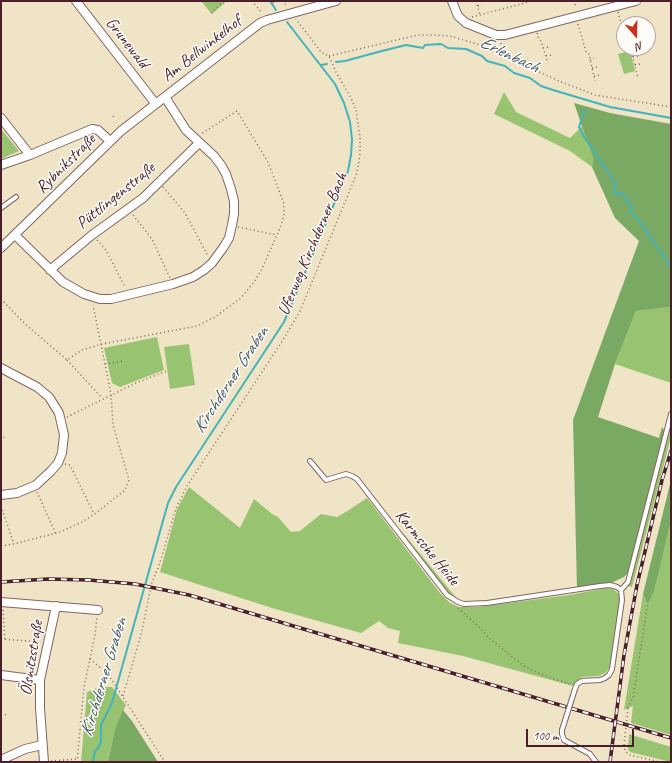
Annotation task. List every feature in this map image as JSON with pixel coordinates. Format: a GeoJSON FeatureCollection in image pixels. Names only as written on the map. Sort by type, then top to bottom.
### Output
{"type":"FeatureCollection","features":[{"type":"Feature","properties":{"kind":"street","name":"Grunewald"},"geometry":{"type":"LineString","coordinates":[[76,1],[156,103]]}},
{"type":"Feature","properties":{"kind":"street","name":"Am Bellwinkelhof"},"geometry":{"type":"LineString","coordinates":[[156,103],[260,23],[336,1]]}},
{"type":"Feature","properties":{"kind":"street"},"geometry":{"type":"LineString","coordinates":[[452,1],[456,12],[466,23],[501,35],[636,1]]}},
{"type":"Feature","properties":{"kind":"street"},"geometry":{"type":"LineString","coordinates":[[14,236],[63,282],[75,290],[91,297],[111,299],[173,284],[192,277],[212,263],[229,238],[234,214],[234,201],[226,174],[221,165],[214,156],[186,130],[165,97]]}},
{"type":"Feature","properties":{"kind":"street","name":"Rybnikstraße"},"geometry":{"type":"LineString","coordinates":[[1,248],[91,162],[110,141],[156,103]]}},
{"type":"Feature","properties":{"kind":"street"},"geometry":{"type":"LineString","coordinates":[[1,118],[30,155]]}},
{"type":"Feature","properties":{"kind":"street"},"geometry":{"type":"LineString","coordinates":[[1,165],[30,155],[92,129],[98,130],[110,141]]}},
{"type":"Feature","properties":{"kind":"street","name":"Püttlingenstraße"},"geometry":{"type":"LineString","coordinates":[[50,270],[92,235],[142,198],[199,143]]}},
{"type":"Feature","properties":{"kind":"street"},"geometry":{"type":"LineString","coordinates":[[1,368],[37,387],[49,397],[59,413],[64,435],[58,463],[51,471],[34,486],[17,493],[1,495]]}},
{"type":"Feature","properties":{"kind":"street"},"geometry":{"type":"LineString","coordinates":[[2,604],[56,606],[98,610]]}},
{"type":"Feature","properties":{"kind":"street","name":"Ölsnitzstraße"},"geometry":{"type":"LineString","coordinates":[[44,762],[40,708],[40,680],[56,606]]}},
{"type":"Feature","properties":{"kind":"street"},"geometry":{"type":"LineString","coordinates":[[1,675],[40,680]]}},
{"type":"Feature","properties":{"kind":"street"},"geometry":{"type":"LineString","coordinates":[[1,760],[25,749],[42,745]]}},
{"type":"Feature","properties":{"kind":"lane"},"geometry":{"type":"LineString","coordinates":[[2,206],[16,197]]}},
{"type":"Feature","properties":{"kind":"lane"},"geometry":{"type":"LineString","coordinates":[[596,762],[590,754],[564,740],[562,730],[577,684],[582,681],[600,680],[605,678],[609,675],[612,669],[622,600],[621,590],[628,582],[671,414]]}},
{"type":"Feature","properties":{"kind":"lane","name":"Karmsche Heide"},"geometry":{"type":"LineString","coordinates":[[310,461],[326,480],[346,474],[357,479],[452,600],[464,604],[481,604],[610,585],[621,590]]}},
{"type":"Feature","properties":{"kind":"path"},"geometry":{"type":"LineString","coordinates":[[211,12],[224,1]]}},
{"type":"Feature","properties":{"kind":"path"},"geometry":{"type":"LineString","coordinates":[[252,1],[267,20]]}},
{"type":"Feature","properties":{"kind":"path","name":"Uferweg Kirchderner Bach"},"geometry":{"type":"LineString","coordinates":[[123,696],[141,635],[152,582],[159,566],[176,508],[187,486],[283,340],[300,311],[357,173],[360,154],[360,136],[356,110],[351,98],[336,72],[329,56],[321,52],[282,1]]}},
{"type":"Feature","properties":{"kind":"path"},"geometry":{"type":"LineString","coordinates":[[476,1],[480,15]]}},
{"type":"Feature","properties":{"kind":"path"},"geometry":{"type":"LineString","coordinates":[[466,19],[531,1],[532,4]]}},
{"type":"Feature","properties":{"kind":"path"},"geometry":{"type":"LineString","coordinates":[[573,1],[576,5]]}},
{"type":"Feature","properties":{"kind":"path"},"geometry":{"type":"LineString","coordinates":[[478,6],[482,5]]}},
{"type":"Feature","properties":{"kind":"path"},"geometry":{"type":"LineString","coordinates":[[617,6],[620,16]]}},
{"type":"Feature","properties":{"kind":"path"},"geometry":{"type":"LineString","coordinates":[[576,16],[596,81]]}},
{"type":"Feature","properties":{"kind":"path"},"geometry":{"type":"LineString","coordinates":[[535,27],[548,63]]}},
{"type":"Feature","properties":{"kind":"path"},"geometry":{"type":"LineString","coordinates":[[329,56],[418,35],[436,34],[450,36],[501,54],[559,81],[595,95],[671,107]]}},
{"type":"Feature","properties":{"kind":"path"},"geometry":{"type":"LineString","coordinates":[[501,35],[501,54]]}},
{"type":"Feature","properties":{"kind":"path"},"geometry":{"type":"LineString","coordinates":[[543,48],[550,46]]}},
{"type":"Feature","properties":{"kind":"path"},"geometry":{"type":"LineString","coordinates":[[546,56],[552,55]]}},
{"type":"Feature","properties":{"kind":"path"},"geometry":{"type":"LineString","coordinates":[[638,56],[633,57],[638,78]]}},
{"type":"Feature","properties":{"kind":"path"},"geometry":{"type":"LineString","coordinates":[[590,60],[594,58]]}},
{"type":"Feature","properties":{"kind":"path"},"geometry":{"type":"LineString","coordinates":[[635,65],[640,64]]}},
{"type":"Feature","properties":{"kind":"path"},"geometry":{"type":"LineString","coordinates":[[592,68],[596,67]]}},
{"type":"Feature","properties":{"kind":"path"},"geometry":{"type":"LineString","coordinates":[[594,76],[599,75]]}},
{"type":"Feature","properties":{"kind":"path"},"geometry":{"type":"LineString","coordinates":[[159,182],[185,213],[212,263]]}},
{"type":"Feature","properties":{"kind":"path"},"geometry":{"type":"LineString","coordinates":[[127,209],[152,238],[173,284]]}},
{"type":"Feature","properties":{"kind":"path"},"geometry":{"type":"LineString","coordinates":[[232,225],[277,235]]}},
{"type":"Feature","properties":{"kind":"path"},"geometry":{"type":"LineString","coordinates":[[92,235],[106,250],[128,295]]}},
{"type":"Feature","properties":{"kind":"path"},"geometry":{"type":"LineString","coordinates":[[1,546],[56,534],[82,522],[125,490],[129,480],[113,425],[111,394],[102,344],[91,297]]}},
{"type":"Feature","properties":{"kind":"path"},"geometry":{"type":"LineString","coordinates":[[1,299],[24,323],[67,360],[103,399]]}},
{"type":"Feature","properties":{"kind":"path"},"geometry":{"type":"LineString","coordinates":[[67,360],[82,350],[102,344]]}},
{"type":"Feature","properties":{"kind":"path"},"geometry":{"type":"LineString","coordinates":[[105,364],[124,361]]}},
{"type":"Feature","properties":{"kind":"path"},"geometry":{"type":"LineString","coordinates":[[61,420],[111,394],[167,371]]}},
{"type":"Feature","properties":{"kind":"path"},"geometry":{"type":"LineString","coordinates":[[1,434],[5,439]]}},
{"type":"Feature","properties":{"kind":"path"},"geometry":{"type":"LineString","coordinates":[[58,463],[70,465],[94,514]]}},
{"type":"Feature","properties":{"kind":"path"},"geometry":{"type":"LineString","coordinates":[[34,486],[56,534]]}},
{"type":"Feature","properties":{"kind":"path"},"geometry":{"type":"LineString","coordinates":[[1,506],[14,544]]}},
{"type":"Feature","properties":{"kind":"path"},"geometry":{"type":"LineString","coordinates":[[452,600],[458,609],[476,624],[490,639],[524,666],[576,688]]}},
{"type":"Feature","properties":{"kind":"path"},"geometry":{"type":"LineString","coordinates":[[648,602],[633,697],[628,708],[624,745],[625,752],[630,755],[660,762]]}},
{"type":"Feature","properties":{"kind":"path"},"geometry":{"type":"LineString","coordinates":[[2,604],[5,640]]}},
{"type":"Feature","properties":{"kind":"path"},"geometry":{"type":"LineString","coordinates":[[44,762],[77,761],[84,687],[98,610]]}},
{"type":"Feature","properties":{"kind":"path"},"geometry":{"type":"LineString","coordinates":[[1,639],[49,642]]}},
{"type":"Feature","properties":{"kind":"path"},"geometry":{"type":"LineString","coordinates":[[90,659],[108,674],[165,762]]}},
{"type":"Feature","properties":{"kind":"path"},"geometry":{"type":"LineString","coordinates":[[1,716],[8,714]]}},
{"type":"Feature","properties":{"kind":"green space"},"geometry":{"type":"Polygon","coordinates":[[[201,1],[227,1],[212,14],[201,1]]]}},
{"type":"Feature","properties":{"kind":"green space"},"geometry":{"type":"Polygon","coordinates":[[[619,56],[631,56],[635,71],[624,74],[619,56]]]}},
{"type":"Feature","properties":{"kind":"green space"},"geometry":{"type":"Polygon","coordinates":[[[504,92],[516,112],[570,138],[582,126],[593,158],[592,167],[570,151],[494,114],[504,92]]]}},
{"type":"Feature","properties":{"kind":"green space"},"geometry":{"type":"Polygon","coordinates":[[[574,103],[610,113],[671,124],[671,307],[636,311],[615,364],[598,417],[659,438],[662,427],[665,431],[629,572],[624,577],[611,583],[577,588],[573,420],[639,241],[615,218],[592,167],[593,158],[574,103]]]}},
{"type":"Feature","properties":{"kind":"green space"},"geometry":{"type":"Polygon","coordinates":[[[1,129],[19,151],[1,159],[1,129]]]}},
{"type":"Feature","properties":{"kind":"green space"},"geometry":{"type":"Polygon","coordinates":[[[671,307],[671,383],[615,364],[636,311],[671,307]]]}},
{"type":"Feature","properties":{"kind":"green space"},"geometry":{"type":"Polygon","coordinates":[[[157,337],[164,370],[120,387],[112,383],[104,348],[157,337]]]}},
{"type":"Feature","properties":{"kind":"green space"},"geometry":{"type":"Polygon","coordinates":[[[189,344],[195,385],[170,389],[164,347],[189,344]]]}},
{"type":"Feature","properties":{"kind":"green space"},"geometry":{"type":"Polygon","coordinates":[[[671,421],[671,437],[632,587],[627,586],[630,579],[671,421]]]}},
{"type":"Feature","properties":{"kind":"green space"},"geometry":{"type":"Polygon","coordinates":[[[671,480],[671,521],[654,592],[649,602],[647,602],[643,594],[671,480]]]}},
{"type":"Feature","properties":{"kind":"green space"},"geometry":{"type":"Polygon","coordinates":[[[189,487],[240,528],[254,499],[278,517],[291,532],[300,531],[321,514],[337,517],[367,498],[440,593],[450,603],[459,607],[477,607],[569,595],[607,588],[613,589],[619,594],[620,602],[610,667],[605,673],[599,676],[582,677],[573,686],[463,656],[398,643],[400,631],[388,628],[379,621],[361,633],[272,608],[160,572],[177,509],[189,487]]]}},
{"type":"Feature","properties":{"kind":"green space"},"geometry":{"type":"Polygon","coordinates":[[[671,521],[671,735],[631,723],[633,706],[624,710],[643,594],[649,602],[654,592],[671,521]]]}},
{"type":"Feature","properties":{"kind":"green space"},"geometry":{"type":"Polygon","coordinates":[[[400,532],[403,533],[458,600],[448,594],[400,532]]]}},
{"type":"Feature","properties":{"kind":"green space"},"geometry":{"type":"Polygon","coordinates":[[[99,687],[112,687],[126,705],[115,729],[108,762],[81,762],[87,692],[99,687]]]}},
{"type":"Feature","properties":{"kind":"green space"},"geometry":{"type":"Polygon","coordinates":[[[123,710],[132,721],[158,762],[108,762],[115,729],[123,710]]]}},
{"type":"Feature","properties":{"kind":"green space"},"geometry":{"type":"Polygon","coordinates":[[[629,734],[671,747],[671,762],[630,752],[628,749],[629,734]]]}},
{"type":"Feature","properties":{"kind":"waterway","name":"Kirchderner Graben"},"geometry":{"type":"LineString","coordinates":[[270,1],[276,10]]}},
{"type":"Feature","properties":{"kind":"waterway","name":"Kirchderner Graben"},"geometry":{"type":"LineString","coordinates":[[93,762],[95,751],[101,742],[101,725],[112,703],[168,503],[176,487],[284,322],[348,171],[352,139],[350,122],[344,103],[335,84],[287,22]]}},
{"type":"Feature","properties":{"kind":"waterway","name":"Erlenbach"},"geometry":{"type":"LineString","coordinates":[[336,62],[406,45],[423,48],[425,45],[441,44],[448,48],[466,49],[482,56],[487,61],[505,66],[514,73],[530,78],[541,86],[553,90],[610,107],[671,118]]}},
{"type":"Feature","properties":{"kind":"waterway","name":"Erlenbach"},"geometry":{"type":"LineString","coordinates":[[321,65],[327,64]]}},
{"type":"Feature","properties":{"kind":"waterway"},"geometry":{"type":"LineString","coordinates":[[585,109],[579,127],[616,184],[615,194],[620,193],[624,195],[632,209],[630,211],[638,219],[671,267]]}},
{"type":"Feature","properties":{"kind":"railway"},"geometry":{"type":"LineString","coordinates":[[610,762],[624,655],[637,585],[662,480],[671,451]]}},
{"type":"Feature","properties":{"kind":"railway"},"geometry":{"type":"LineString","coordinates":[[1,582],[48,579],[89,580],[135,584],[189,595],[671,738]]}}]}
